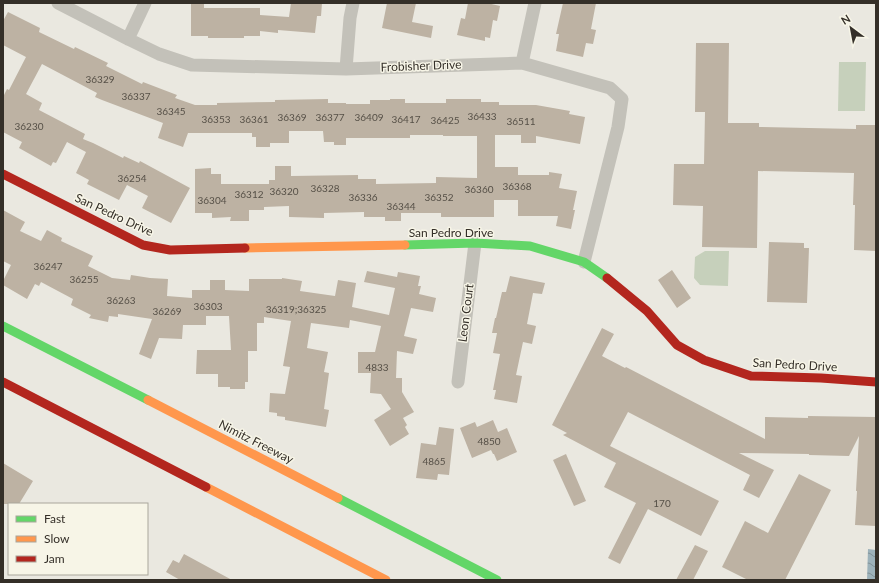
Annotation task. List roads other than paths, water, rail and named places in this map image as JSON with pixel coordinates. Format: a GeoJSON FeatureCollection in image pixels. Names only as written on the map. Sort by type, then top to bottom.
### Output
{"type":"FeatureCollection","features":[{"type":"Feature","properties":{"kind":"main road","name":"San Pedro Drive"},"geometry":{"type":"LineString","coordinates":[[3,174],[143,245],[170,250],[475,243],[530,246],[584,262],[611,281],[647,311],[677,346],[704,360],[751,376],[821,378],[876,382]]}},
{"type":"Feature","properties":{"kind":"main road","name":"Nimitz Freeway"},"geometry":{"type":"LineString","coordinates":[[3,326],[497,580]]}},
{"type":"Feature","properties":{"kind":"main road"},"geometry":{"type":"LineString","coordinates":[[3,382],[386,580]]}},
{"type":"Feature","properties":{"kind":"street","name":"Frobisher Drive"},"geometry":{"type":"LineString","coordinates":[[58,3],[159,54],[192,65],[346,69],[522,63],[610,88],[622,98],[618,127],[584,262]]}},
{"type":"Feature","properties":{"kind":"street"},"geometry":{"type":"LineString","coordinates":[[128,39],[145,3]]}},
{"type":"Feature","properties":{"kind":"street"},"geometry":{"type":"LineString","coordinates":[[346,69],[350,18],[353,3]]}},
{"type":"Feature","properties":{"kind":"street"},"geometry":{"type":"LineString","coordinates":[[522,63],[535,3]]}},
{"type":"Feature","properties":{"kind":"street","name":"Leon Court"},"geometry":{"type":"LineString","coordinates":[[458,382],[475,243]]}},
{"type":"Feature","properties":{"kind":"water"},"geometry":{"type":"Polygon","coordinates":[[[868,549],[876,550],[876,580],[867,580],[868,549]]]}}]}
